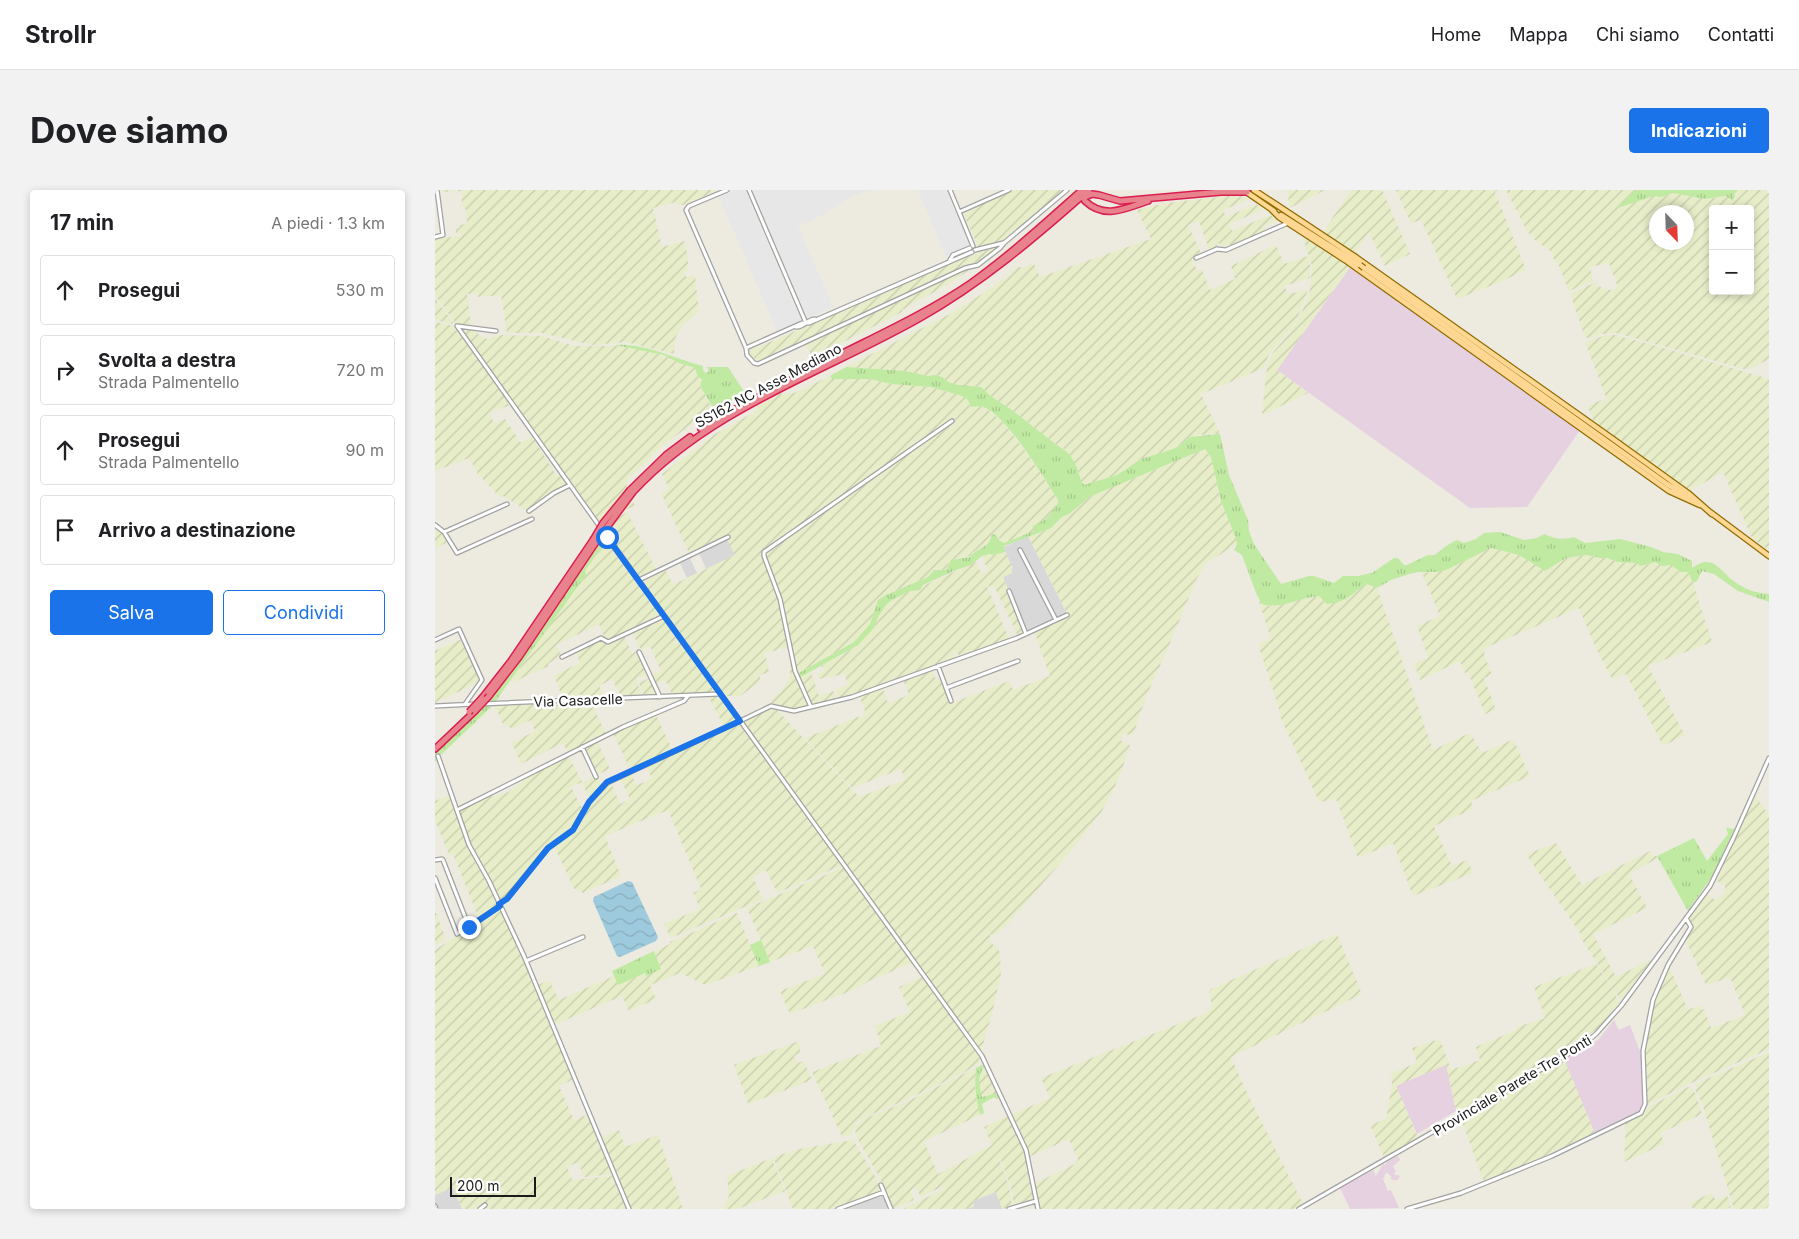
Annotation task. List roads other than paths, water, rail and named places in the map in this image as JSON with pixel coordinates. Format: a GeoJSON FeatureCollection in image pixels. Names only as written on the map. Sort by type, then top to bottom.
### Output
{"type":"FeatureCollection","features":[{"type":"Feature","properties":{"kind":"highway","name":"SS162 NC Asse Mediano"},"geometry":{"type":"LineString","coordinates":[[435,744],[472,712],[511,661],[594,541],[632,491],[669,455],[751,403],[947,298],[1001,263],[1082,190]]}},
{"type":"Feature","properties":{"kind":"highway","name":"SS162 NC Asse Mediano"},"geometry":{"type":"LineString","coordinates":[[1020,247],[1083,200],[1089,190]]}},
{"type":"Feature","properties":{"kind":"highway"},"geometry":{"type":"LineString","coordinates":[[1107,190],[1112,198]]}},
{"type":"Feature","properties":{"kind":"highway"},"geometry":{"type":"LineString","coordinates":[[1156,198],[1109,212],[1101,211],[1083,200],[1092,194],[1119,201],[1223,191],[1245,191]]}},
{"type":"Feature","properties":{"kind":"highway","name":"SS162 NC Asse Mediano"},"geometry":{"type":"LineString","coordinates":[[435,749],[489,696],[519,657],[594,541]]}},
{"type":"Feature","properties":{"kind":"main road"},"geometry":{"type":"LineString","coordinates":[[1254,190],[1667,484],[1700,505],[1769,556]]}},
{"type":"Feature","properties":{"kind":"main road"},"geometry":{"type":"LineString","coordinates":[[1245,191],[1361,266],[1613,439],[1706,507],[1712,514]]}},
{"type":"Feature","properties":{"kind":"main road"},"geometry":{"type":"LineString","coordinates":[[1272,210],[1288,223],[1361,266]]}},
{"type":"Feature","properties":{"kind":"street"},"geometry":{"type":"LineString","coordinates":[[435,237],[443,235],[437,190]]}},
{"type":"Feature","properties":{"kind":"street"},"geometry":{"type":"LineString","coordinates":[[727,190],[689,206],[686,210],[746,348],[747,355],[754,363],[758,364],[965,268],[978,265],[1067,190]]}},
{"type":"Feature","properties":{"kind":"street"},"geometry":{"type":"LineString","coordinates":[[749,190],[806,323]]}},
{"type":"Feature","properties":{"kind":"street"},"geometry":{"type":"LineString","coordinates":[[950,190],[972,249]]}},
{"type":"Feature","properties":{"kind":"street"},"geometry":{"type":"LineString","coordinates":[[959,212],[1009,190]]}},
{"type":"Feature","properties":{"kind":"street"},"geometry":{"type":"LineString","coordinates":[[1196,258],[1217,249],[1227,250],[1288,223]]}},
{"type":"Feature","properties":{"kind":"street"},"geometry":{"type":"LineString","coordinates":[[746,348],[796,327],[798,328],[949,261],[953,255],[1004,243]]}},
{"type":"Feature","properties":{"kind":"street"},"geometry":{"type":"LineString","coordinates":[[496,331],[457,326],[982,1056],[1026,1150],[1037,1209]]}},
{"type":"Feature","properties":{"kind":"street"},"geometry":{"type":"LineString","coordinates":[[811,707],[795,671],[780,599],[764,552],[952,421]]}},
{"type":"Feature","properties":{"kind":"street"},"geometry":{"type":"LineString","coordinates":[[529,511],[554,493],[570,485]]}},
{"type":"Feature","properties":{"kind":"street"},"geometry":{"type":"LineString","coordinates":[[445,532],[507,504]]}},
{"type":"Feature","properties":{"kind":"street"},"geometry":{"type":"LineString","coordinates":[[435,525],[445,532],[456,552],[458,552],[532,519]]}},
{"type":"Feature","properties":{"kind":"street"},"geometry":{"type":"LineString","coordinates":[[639,580],[728,537]]}},
{"type":"Feature","properties":{"kind":"street"},"geometry":{"type":"LineString","coordinates":[[1020,550],[1056,620]]}},
{"type":"Feature","properties":{"kind":"street"},"geometry":{"type":"LineString","coordinates":[[1009,590],[1027,634]]}},
{"type":"Feature","properties":{"kind":"street"},"geometry":{"type":"LineString","coordinates":[[561,657],[601,638],[608,642],[664,616]]}},
{"type":"Feature","properties":{"kind":"street"},"geometry":{"type":"LineString","coordinates":[[435,878],[456,934],[500,905],[513,892],[548,848],[573,830],[589,802],[607,782],[771,706],[788,711],[852,697],[1027,634],[1067,616]]}},
{"type":"Feature","properties":{"kind":"street"},"geometry":{"type":"LineString","coordinates":[[435,640],[459,629],[482,680],[465,705]]}},
{"type":"Feature","properties":{"kind":"street"},"geometry":{"type":"LineString","coordinates":[[639,652],[660,697]]}},
{"type":"Feature","properties":{"kind":"street"},"geometry":{"type":"LineString","coordinates":[[947,688],[1018,661]]}},
{"type":"Feature","properties":{"kind":"street"},"geometry":{"type":"LineString","coordinates":[[938,666],[951,701]]}},
{"type":"Feature","properties":{"kind":"street","name":"Via Casacelle"},"geometry":{"type":"LineString","coordinates":[[435,706],[720,694]]}},
{"type":"Feature","properties":{"kind":"street"},"geometry":{"type":"LineString","coordinates":[[457,810],[582,747],[684,701],[687,696]]}},
{"type":"Feature","properties":{"kind":"street"},"geometry":{"type":"LineString","coordinates":[[582,747],[596,778]]}},
{"type":"Feature","properties":{"kind":"street"},"geometry":{"type":"LineString","coordinates":[[438,756],[469,845],[489,881],[526,961],[629,1209]]}},
{"type":"Feature","properties":{"kind":"street","name":"Provinciale Parete Tre Ponti"},"geometry":{"type":"LineString","coordinates":[[1299,1209],[1583,1045],[1607,1023],[1710,886],[1769,758]]}},
{"type":"Feature","properties":{"kind":"street"},"geometry":{"type":"LineString","coordinates":[[435,860],[443,860],[469,927]]}},
{"type":"Feature","properties":{"kind":"street"},"geometry":{"type":"LineString","coordinates":[[1407,1209],[1475,1188],[1552,1156],[1641,1113],[1645,1104],[1643,1052],[1653,1000],[1668,966],[1691,927],[1687,918]]}},
{"type":"Feature","properties":{"kind":"street"},"geometry":{"type":"LineString","coordinates":[[526,961],[583,937]]}},
{"type":"Feature","properties":{"kind":"street"},"geometry":{"type":"LineString","coordinates":[[881,1185],[891,1209]]}},
{"type":"Feature","properties":{"kind":"street"},"geometry":{"type":"LineString","coordinates":[[838,1209],[884,1192]]}},
{"type":"Feature","properties":{"kind":"street"},"geometry":{"type":"LineString","coordinates":[[1009,1209],[1036,1201]]}},
{"type":"Feature","properties":{"kind":"street"},"geometry":{"type":"LineString","coordinates":[[481,1209],[485,1205]]}},
{"type":"Feature","properties":{"kind":"water"},"geometry":{"type":"Polygon","coordinates":[[[628,881],[632,882],[658,937],[656,941],[620,957],[617,956],[593,901],[594,897],[628,881]]]}}]}
